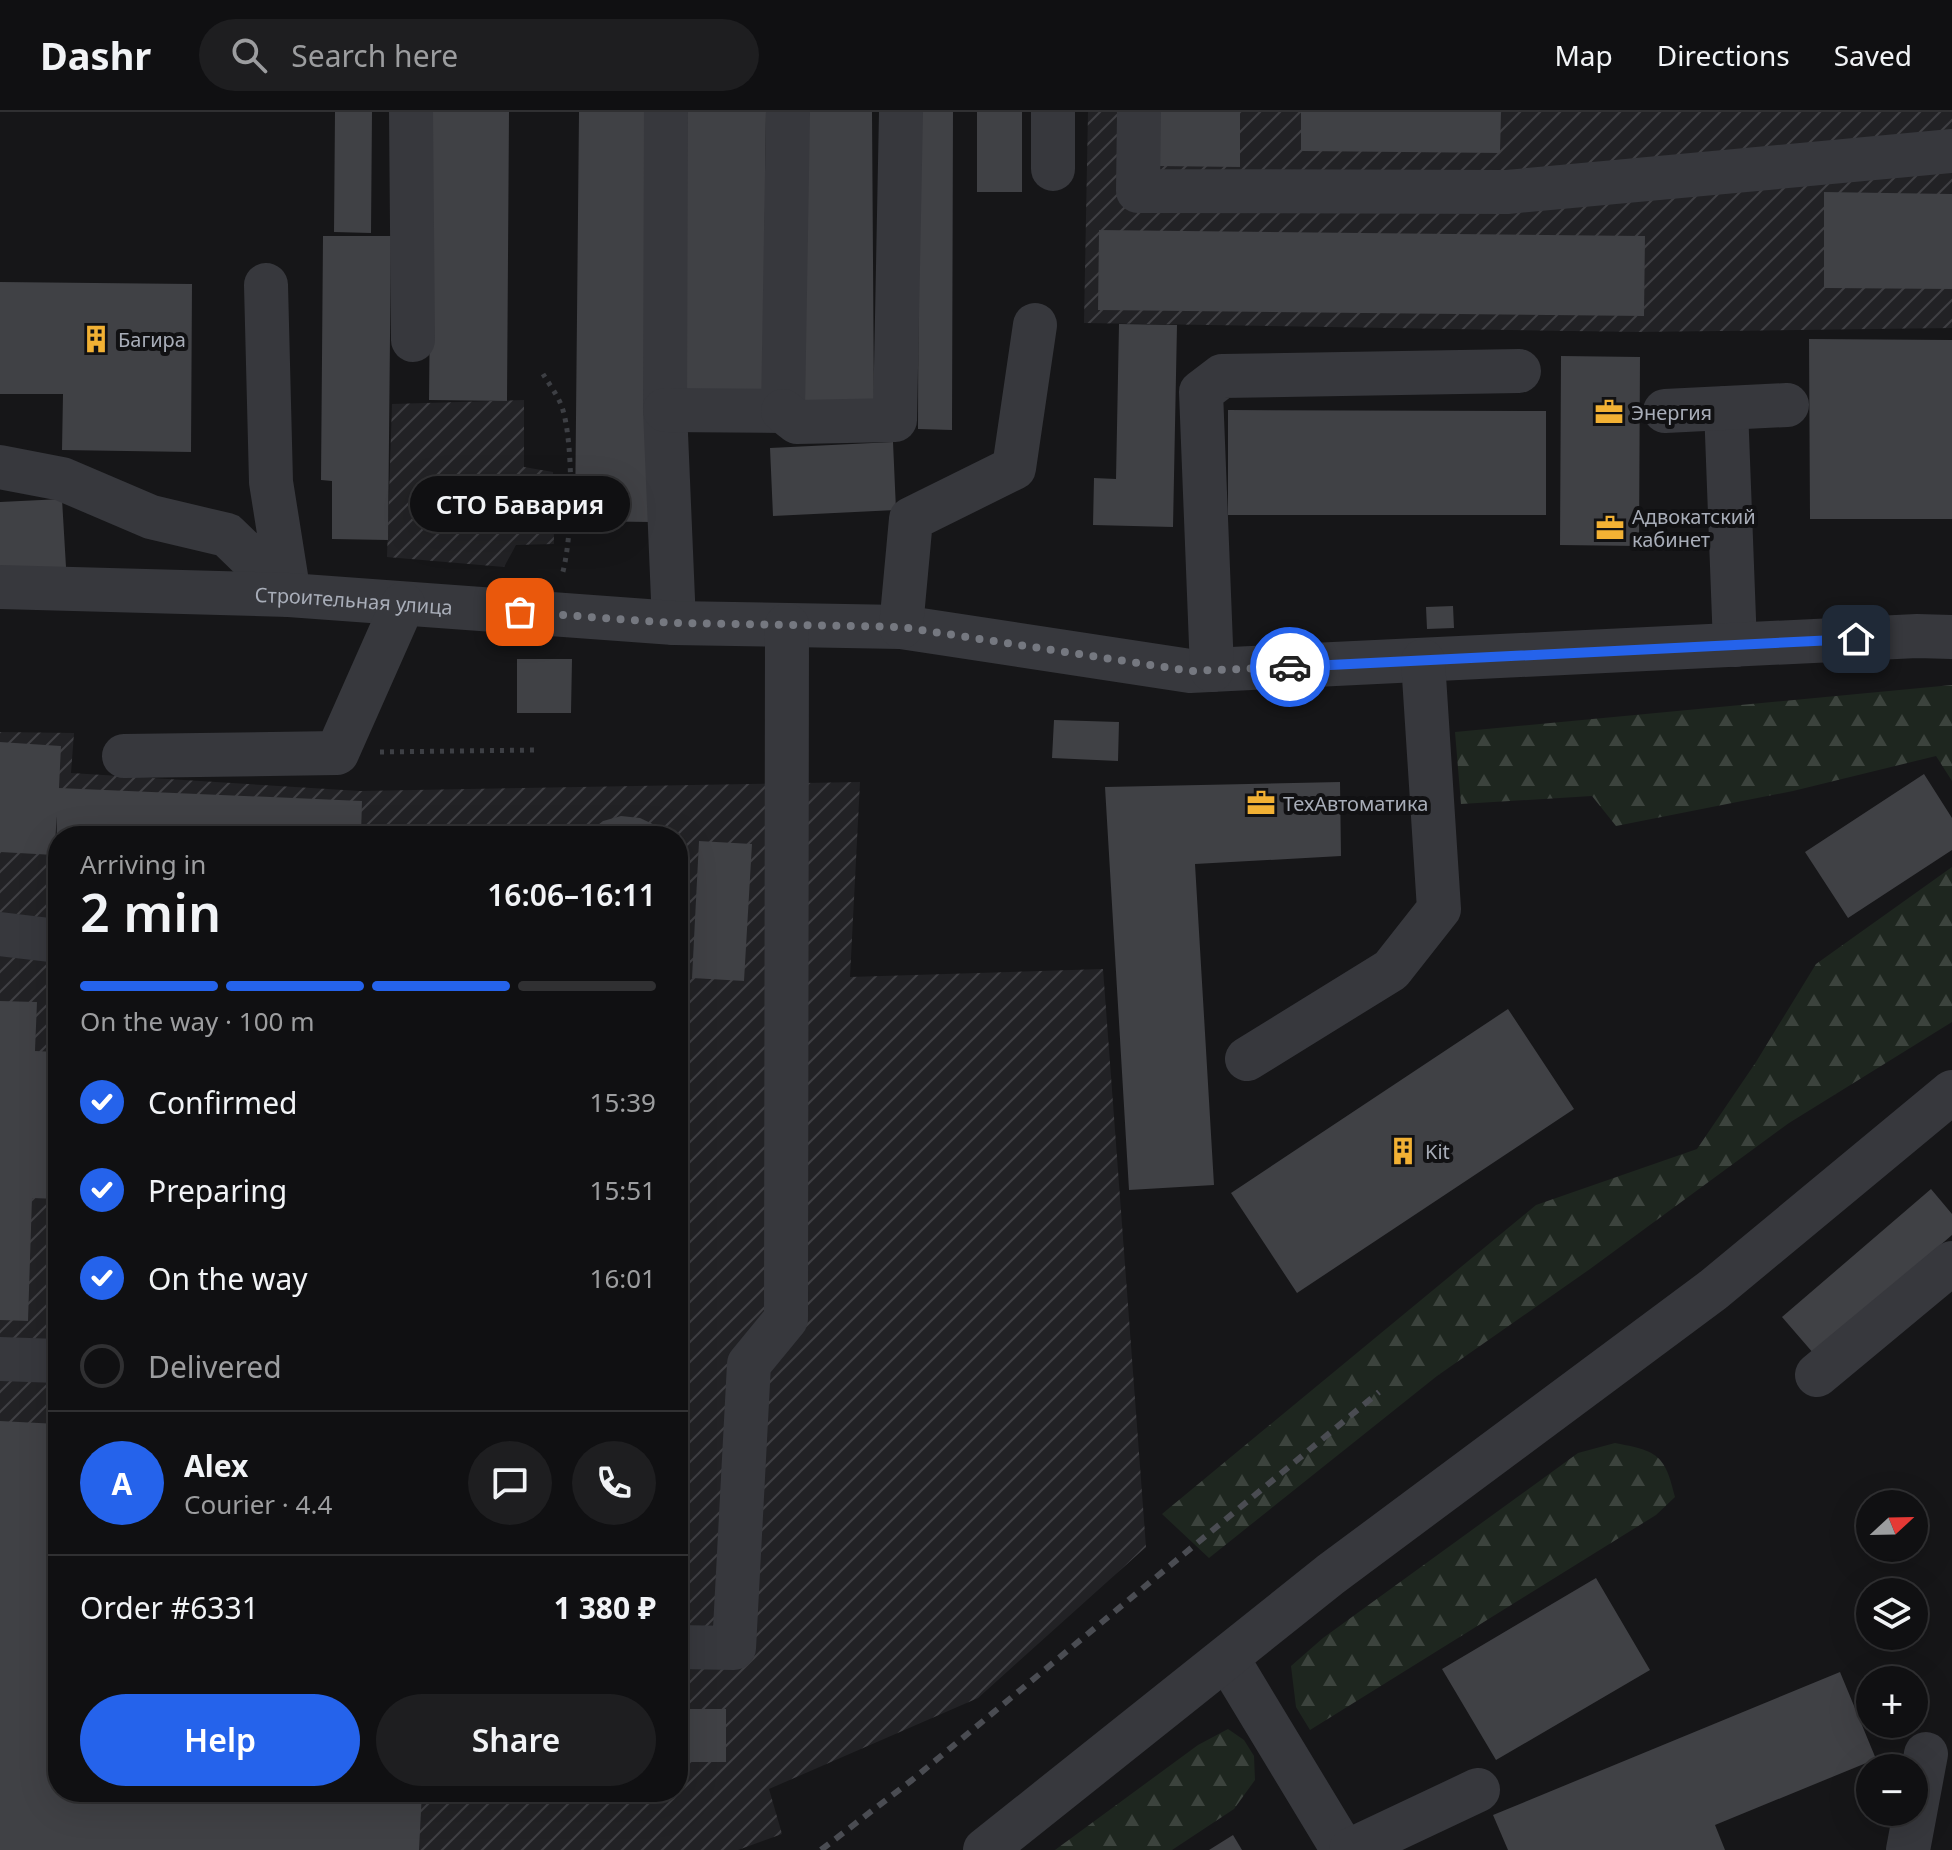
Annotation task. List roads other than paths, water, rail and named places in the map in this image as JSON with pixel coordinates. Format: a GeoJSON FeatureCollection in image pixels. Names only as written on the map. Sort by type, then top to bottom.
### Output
{"type":"FeatureCollection","features":[{"type":"Feature","properties":{"kind":"street"},"geometry":{"type":"LineString","coordinates":[[411,112],[413,340]]}},
{"type":"Feature","properties":{"kind":"street"},"geometry":{"type":"LineString","coordinates":[[666,112],[665,410],[674,623]]}},
{"type":"Feature","properties":{"kind":"street"},"geometry":{"type":"LineString","coordinates":[[783,411],[788,112]]}},
{"type":"Feature","properties":{"kind":"street"},"geometry":{"type":"LineString","coordinates":[[665,410],[783,411],[797,422],[895,420],[901,112]]}},
{"type":"Feature","properties":{"kind":"street"},"geometry":{"type":"LineString","coordinates":[[1053,112],[1053,169]]}},
{"type":"Feature","properties":{"kind":"street"},"geometry":{"type":"LineString","coordinates":[[1139,112],[1138,191],[1507,192],[1952,151]]}},
{"type":"Feature","properties":{"kind":"street"},"geometry":{"type":"LineString","coordinates":[[266,285],[271,482],[289,595]]}},
{"type":"Feature","properties":{"kind":"street"},"geometry":{"type":"LineString","coordinates":[[901,627],[911,519],[1014,468],[1035,325]]}},
{"type":"Feature","properties":{"kind":"street"},"geometry":{"type":"LineString","coordinates":[[1212,670],[1201,392],[1222,376],[1519,371]]}},
{"type":"Feature","properties":{"kind":"street"},"geometry":{"type":"LineString","coordinates":[[1665,411],[1787,405]]}},
{"type":"Feature","properties":{"kind":"street"},"geometry":{"type":"LineString","coordinates":[[1726,408],[1735,645]]}},
{"type":"Feature","properties":{"kind":"street"},"geometry":{"type":"LineString","coordinates":[[0,467],[62,479],[151,517],[227,535],[289,595]]}},
{"type":"Feature","properties":{"kind":"street","name":"Строительная улица"},"geometry":{"type":"LineString","coordinates":[[0,587],[289,595],[674,623],[901,627],[1190,671],[1917,636],[1952,637]]}},
{"type":"Feature","properties":{"kind":"street"},"geometry":{"type":"LineString","coordinates":[[124,756],[337,753],[403,604]]}},
{"type":"Feature","properties":{"kind":"street"},"geometry":{"type":"LineString","coordinates":[[688,1647],[734,1648],[749,1364],[786,1319],[787,625]]}},
{"type":"Feature","properties":{"kind":"street"},"geometry":{"type":"LineString","coordinates":[[1247,1059],[1391,970],[1439,909],[1423,661]]}},
{"type":"Feature","properties":{"kind":"street"},"geometry":{"type":"LineString","coordinates":[[0,934],[48,940]]}},
{"type":"Feature","properties":{"kind":"street"},"geometry":{"type":"LineString","coordinates":[[985,1850],[1331,1574],[1713,1290],[1952,1092]]}},
{"type":"Feature","properties":{"kind":"street"},"geometry":{"type":"LineString","coordinates":[[1817,1375],[1952,1263]]}},
{"type":"Feature","properties":{"kind":"street"},"geometry":{"type":"LineString","coordinates":[[0,1359],[48,1361]]}},
{"type":"Feature","properties":{"kind":"street"},"geometry":{"type":"LineString","coordinates":[[1227,1658],[1343,1850]]}},
{"type":"Feature","properties":{"kind":"street"},"geometry":{"type":"LineString","coordinates":[[1351,1850],[1478,1790]]}},
{"type":"Feature","properties":{"kind":"street"},"geometry":{"type":"LineString","coordinates":[[1908,1850],[1912,1826]]}},
{"type":"Feature","properties":{"kind":"railway"},"geometry":{"type":"LineString","coordinates":[[821,1850],[912,1780],[1379,1392]]}},
{"type":"Feature","properties":{"kind":"place","name":"Багира"},"geometry":{"type":"Point","coordinates":[96,339]}},
{"type":"Feature","properties":{"kind":"place","name":"Энергия"},"geometry":{"type":"Point","coordinates":[1609,412]}},
{"type":"Feature","properties":{"kind":"place","name":"Адвокатский кабинет"},"geometry":{"type":"Point","coordinates":[1610,528]}},
{"type":"Feature","properties":{"kind":"place","name":"СТО Бавария"},"geometry":{"type":"Point","coordinates":[520,612]}},
{"type":"Feature","properties":{"kind":"place","name":"ТехАвтоматика"},"geometry":{"type":"Point","coordinates":[1261,803]}},
{"type":"Feature","properties":{"kind":"place","name":"Kit"},"geometry":{"type":"Point","coordinates":[1403,1151]}}]}
